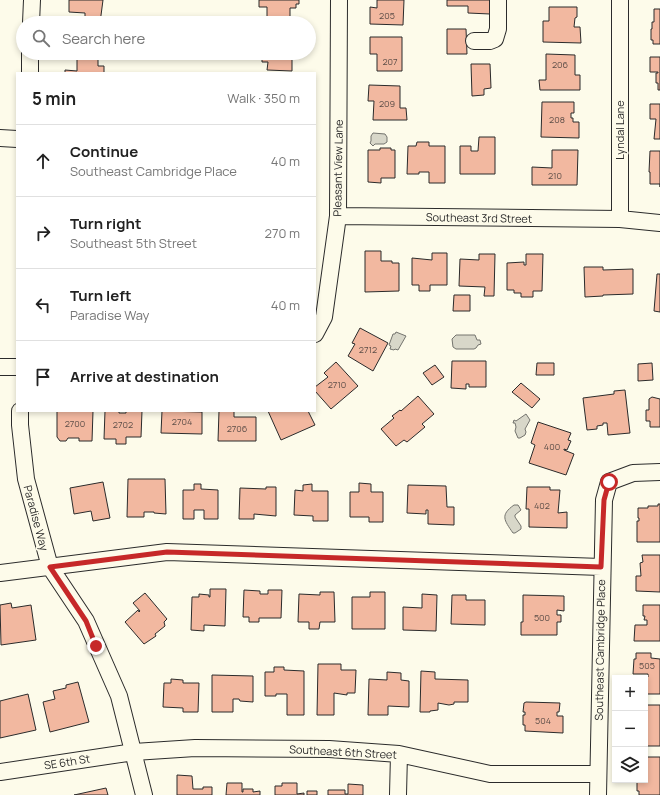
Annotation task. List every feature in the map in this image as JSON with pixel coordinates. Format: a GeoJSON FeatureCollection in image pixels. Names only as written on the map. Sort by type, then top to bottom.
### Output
{"type":"FeatureCollection","features":[{"type":"Feature","properties":{"kind":"street"},"geometry":{"type":"LineString","coordinates":[[31,16],[32,0]]}},
{"type":"Feature","properties":{"kind":"street","name":"Pleasant View Lane"},"geometry":{"type":"LineString","coordinates":[[316,332],[324,317],[338,216],[339,0]]}},
{"type":"Feature","properties":{"kind":"street"},"geometry":{"type":"LineString","coordinates":[[474,41],[490,41],[495,39],[498,29],[498,0]]}},
{"type":"Feature","properties":{"kind":"street","name":"Lyndal Lane"},"geometry":{"type":"LineString","coordinates":[[620,0],[620,219]]}},
{"type":"Feature","properties":{"kind":"street"},"geometry":{"type":"LineString","coordinates":[[30,60],[30,72]]}},
{"type":"Feature","properties":{"kind":"street"},"geometry":{"type":"LineString","coordinates":[[0,138],[16,139]]}},
{"type":"Feature","properties":{"kind":"street","name":"Southeast 3rd Street"},"geometry":{"type":"LineString","coordinates":[[338,216],[620,219]]}},
{"type":"Feature","properties":{"kind":"street"},"geometry":{"type":"LineString","coordinates":[[620,219],[660,223]]}},
{"type":"Feature","properties":{"kind":"street"},"geometry":{"type":"LineString","coordinates":[[0,367],[16,367]]}},
{"type":"Feature","properties":{"kind":"street","name":"Paradise Way"},"geometry":{"type":"LineString","coordinates":[[20,412],[26,479],[50,567],[86,621],[119,696],[144,795]]}},
{"type":"Feature","properties":{"kind":"street","name":"Southeast Cambridge Place"},"geometry":{"type":"LineString","coordinates":[[598,795],[601,567],[604,500],[609,482],[633,473],[660,472]]}},
{"type":"Feature","properties":{"kind":"street"},"geometry":{"type":"LineString","coordinates":[[0,573],[167,552],[601,567]]}},
{"type":"Feature","properties":{"kind":"street","name":"Southeast 6th Street"},"geometry":{"type":"LineString","coordinates":[[134,752],[196,748],[329,749],[399,754],[490,774],[598,774]]}},
{"type":"Feature","properties":{"kind":"street","name":"SE 6th St"},"geometry":{"type":"LineString","coordinates":[[0,772],[134,752]]}},
{"type":"Feature","properties":{"kind":"street"},"geometry":{"type":"LineString","coordinates":[[398,795],[399,754]]}},
{"type":"Feature","properties":{"kind":"shaded area"},"geometry":{"type":"Polygon","coordinates":[[[373,133],[385,134],[387,137],[387,142],[384,144],[375,144],[373,146],[370,143],[373,133]]]}},
{"type":"Feature","properties":{"kind":"shaded area"},"geometry":{"type":"Polygon","coordinates":[[[396,332],[406,336],[398,350],[394,350],[390,349],[391,346],[389,345],[393,334],[396,332]]]}},
{"type":"Feature","properties":{"kind":"shaded area"},"geometry":{"type":"Polygon","coordinates":[[[456,335],[475,335],[477,340],[480,340],[481,344],[474,349],[456,349],[453,347],[452,339],[456,335]]]}},
{"type":"Feature","properties":{"kind":"shaded area"},"geometry":{"type":"Polygon","coordinates":[[[526,414],[530,420],[525,429],[525,435],[518,438],[515,431],[515,423],[513,423],[514,420],[516,421],[526,414]]]}},
{"type":"Feature","properties":{"kind":"shaded area"},"geometry":{"type":"Polygon","coordinates":[[[514,505],[518,505],[521,510],[515,515],[515,517],[521,526],[521,529],[513,533],[507,525],[505,515],[514,505]]]}},
{"type":"Feature","properties":{"kind":"building"},"geometry":{"type":"Polygon","coordinates":[[[69,0],[103,0],[101,16],[85,16],[85,13],[69,12],[69,0]]]}},
{"type":"Feature","properties":{"kind":"building"},"geometry":{"type":"Polygon","coordinates":[[[259,0],[299,0],[299,4],[296,4],[296,8],[290,8],[290,16],[267,16],[267,7],[259,7],[259,0]]]}},
{"type":"Feature","properties":{"kind":"building"},"geometry":{"type":"Polygon","coordinates":[[[377,0],[404,0],[403,25],[370,24],[370,7],[377,8],[377,0]]]}},
{"type":"Feature","properties":{"kind":"building"},"geometry":{"type":"Polygon","coordinates":[[[447,0],[490,0],[490,14],[468,13],[468,6],[447,6],[447,0]]]}},
{"type":"Feature","properties":{"kind":"building"},"geometry":{"type":"Polygon","coordinates":[[[549,7],[577,7],[577,17],[575,18],[574,27],[580,27],[581,43],[543,42],[543,21],[549,21],[549,7]]]}},
{"type":"Feature","properties":{"kind":"building"},"geometry":{"type":"Polygon","coordinates":[[[654,9],[660,9],[660,44],[653,44],[653,40],[651,40],[652,22],[654,22],[654,9]]]}},
{"type":"Feature","properties":{"kind":"building"},"geometry":{"type":"Polygon","coordinates":[[[447,29],[466,29],[467,54],[447,54],[447,29]]]}},
{"type":"Feature","properties":{"kind":"building"},"geometry":{"type":"Polygon","coordinates":[[[370,37],[402,37],[402,71],[377,71],[377,54],[370,54],[370,37]]]}},
{"type":"Feature","properties":{"kind":"building"},"geometry":{"type":"Polygon","coordinates":[[[546,54],[575,55],[575,75],[580,75],[580,90],[540,90],[539,80],[546,80],[546,54]]]}},
{"type":"Feature","properties":{"kind":"building"},"geometry":{"type":"Polygon","coordinates":[[[650,57],[660,57],[660,90],[658,90],[658,83],[656,83],[656,73],[658,72],[650,72],[650,57]]]}},
{"type":"Feature","properties":{"kind":"building"},"geometry":{"type":"Polygon","coordinates":[[[77,60],[98,60],[98,66],[104,66],[104,72],[65,72],[65,70],[77,71],[77,60]]]}},
{"type":"Feature","properties":{"kind":"building"},"geometry":{"type":"Polygon","coordinates":[[[262,60],[292,60],[292,71],[267,70],[268,62],[262,62],[262,60]]]}},
{"type":"Feature","properties":{"kind":"building"},"geometry":{"type":"Polygon","coordinates":[[[471,64],[490,64],[491,88],[484,89],[484,95],[472,96],[471,64]]]}},
{"type":"Feature","properties":{"kind":"building"},"geometry":{"type":"Polygon","coordinates":[[[369,85],[400,86],[400,108],[406,108],[407,120],[373,120],[374,101],[368,101],[369,85]]]}},
{"type":"Feature","properties":{"kind":"building"},"geometry":{"type":"Polygon","coordinates":[[[542,102],[574,102],[574,113],[571,113],[571,118],[573,118],[573,122],[579,122],[579,138],[541,137],[542,102]]]}},
{"type":"Feature","properties":{"kind":"building"},"geometry":{"type":"Polygon","coordinates":[[[650,104],[660,104],[660,139],[654,139],[656,119],[650,119],[650,104]]]}},
{"type":"Feature","properties":{"kind":"building"},"geometry":{"type":"Polygon","coordinates":[[[479,137],[495,137],[495,174],[460,174],[460,146],[471,146],[471,151],[478,151],[479,137]]]}},
{"type":"Feature","properties":{"kind":"building"},"geometry":{"type":"Polygon","coordinates":[[[417,142],[429,142],[429,146],[445,146],[445,183],[429,183],[429,172],[407,174],[408,146],[416,146],[417,142]]]}},
{"type":"Feature","properties":{"kind":"building"},"geometry":{"type":"Polygon","coordinates":[[[380,148],[391,148],[391,150],[395,150],[395,178],[381,178],[381,183],[368,182],[368,150],[380,150],[380,148]]]}},
{"type":"Feature","properties":{"kind":"building"},"geometry":{"type":"Polygon","coordinates":[[[552,150],[578,150],[577,185],[532,185],[532,167],[552,168],[552,150]]]}},
{"type":"Feature","properties":{"kind":"building"},"geometry":{"type":"Polygon","coordinates":[[[650,151],[660,151],[660,184],[650,184],[650,151]]]}},
{"type":"Feature","properties":{"kind":"building"},"geometry":{"type":"Polygon","coordinates":[[[365,251],[381,251],[381,261],[392,261],[392,263],[399,263],[399,291],[365,292],[365,251]]]}},
{"type":"Feature","properties":{"kind":"building"},"geometry":{"type":"Polygon","coordinates":[[[432,253],[447,253],[447,285],[430,285],[430,291],[419,291],[419,285],[412,285],[412,258],[432,260],[432,253]]]}},
{"type":"Feature","properties":{"kind":"building"},"geometry":{"type":"Polygon","coordinates":[[[479,254],[495,254],[494,296],[484,296],[485,287],[459,286],[460,259],[479,260],[479,254]]]}},
{"type":"Feature","properties":{"kind":"building"},"geometry":{"type":"Polygon","coordinates":[[[526,254],[543,254],[542,291],[533,291],[533,297],[521,297],[521,293],[514,293],[514,290],[507,290],[507,263],[524,262],[524,265],[526,265],[526,254]]]}},
{"type":"Feature","properties":{"kind":"building"},"geometry":{"type":"Polygon","coordinates":[[[584,267],[603,267],[603,270],[633,269],[633,294],[585,297],[584,267]]]}},
{"type":"Feature","properties":{"kind":"building"},"geometry":{"type":"Polygon","coordinates":[[[657,274],[660,274],[660,312],[654,311],[657,274]]]}},
{"type":"Feature","properties":{"kind":"building"},"geometry":{"type":"Polygon","coordinates":[[[454,295],[470,295],[470,311],[453,311],[454,295]]]}},
{"type":"Feature","properties":{"kind":"building"},"geometry":{"type":"Polygon","coordinates":[[[360,328],[388,343],[373,371],[348,356],[355,344],[352,343],[360,328]]]}},
{"type":"Feature","properties":{"kind":"building"},"geometry":{"type":"Polygon","coordinates":[[[452,361],[486,361],[486,387],[469,387],[469,384],[466,384],[466,389],[451,388],[452,361]]]}},
{"type":"Feature","properties":{"kind":"building"},"geometry":{"type":"Polygon","coordinates":[[[336,362],[358,386],[331,409],[316,392],[316,386],[328,377],[324,373],[336,362]]]}},
{"type":"Feature","properties":{"kind":"building"},"geometry":{"type":"Polygon","coordinates":[[[537,363],[554,363],[554,375],[536,375],[537,363]]]}},
{"type":"Feature","properties":{"kind":"building"},"geometry":{"type":"Polygon","coordinates":[[[652,363],[653,380],[638,381],[638,364],[652,363]]]}},
{"type":"Feature","properties":{"kind":"building"},"geometry":{"type":"Polygon","coordinates":[[[435,365],[444,377],[432,385],[423,373],[435,365]]]}},
{"type":"Feature","properties":{"kind":"building"},"geometry":{"type":"Polygon","coordinates":[[[521,383],[540,399],[532,408],[512,392],[521,383]]]}},
{"type":"Feature","properties":{"kind":"building"},"geometry":{"type":"Polygon","coordinates":[[[625,390],[630,433],[608,435],[607,423],[597,426],[597,429],[587,430],[583,398],[614,394],[614,391],[625,390]]]}},
{"type":"Feature","properties":{"kind":"building"},"geometry":{"type":"Polygon","coordinates":[[[418,396],[434,414],[422,424],[425,427],[407,442],[404,440],[396,446],[381,429],[394,418],[392,416],[400,410],[401,411],[418,396]]]}},
{"type":"Feature","properties":{"kind":"building"},"geometry":{"type":"Polygon","coordinates":[[[652,397],[660,399],[660,427],[650,427],[650,421],[646,421],[646,410],[649,410],[649,399],[652,397]]]}},
{"type":"Feature","properties":{"kind":"building"},"geometry":{"type":"Polygon","coordinates":[[[57,412],[93,412],[92,441],[79,441],[79,438],[68,438],[66,441],[60,441],[57,437],[57,412]]]}},
{"type":"Feature","properties":{"kind":"building"},"geometry":{"type":"Polygon","coordinates":[[[105,412],[142,412],[141,437],[126,437],[126,444],[116,444],[116,439],[104,439],[105,412]]]}},
{"type":"Feature","properties":{"kind":"building"},"geometry":{"type":"Polygon","coordinates":[[[162,412],[202,412],[202,434],[161,433],[162,412]]]}},
{"type":"Feature","properties":{"kind":"building"},"geometry":{"type":"Polygon","coordinates":[[[219,412],[234,412],[234,417],[256,417],[256,441],[218,441],[219,412]]]}},
{"type":"Feature","properties":{"kind":"building"},"geometry":{"type":"Polygon","coordinates":[[[268,412],[308,412],[315,425],[281,440],[268,412]]]}},
{"type":"Feature","properties":{"kind":"building"},"geometry":{"type":"Polygon","coordinates":[[[538,422],[571,433],[568,440],[571,441],[567,450],[564,450],[574,454],[566,475],[529,463],[535,445],[531,443],[538,422]]]}},
{"type":"Feature","properties":{"kind":"building"},"geometry":{"type":"Polygon","coordinates":[[[128,479],[165,479],[166,514],[144,512],[144,517],[127,517],[128,479]]]}},
{"type":"Feature","properties":{"kind":"building"},"geometry":{"type":"Polygon","coordinates":[[[103,482],[110,518],[93,521],[91,511],[74,514],[70,488],[103,482]]]}},
{"type":"Feature","properties":{"kind":"building"},"geometry":{"type":"Polygon","coordinates":[[[359,483],[371,484],[371,492],[383,492],[383,522],[369,522],[369,517],[350,517],[350,492],[359,492],[359,483]]]}},
{"type":"Feature","properties":{"kind":"building"},"geometry":{"type":"Polygon","coordinates":[[[194,484],[201,484],[201,489],[218,490],[218,519],[204,519],[204,510],[194,510],[194,519],[183,519],[183,490],[194,490],[194,484]]]}},
{"type":"Feature","properties":{"kind":"building"},"geometry":{"type":"Polygon","coordinates":[[[312,484],[312,491],[328,491],[328,521],[313,521],[313,516],[294,515],[295,490],[303,491],[303,485],[312,484]]]}},
{"type":"Feature","properties":{"kind":"building"},"geometry":{"type":"Polygon","coordinates":[[[408,485],[446,486],[447,507],[454,507],[454,525],[428,524],[428,510],[426,510],[426,514],[407,513],[408,485]]]}},
{"type":"Feature","properties":{"kind":"building"},"geometry":{"type":"Polygon","coordinates":[[[266,487],[276,487],[276,516],[254,514],[254,519],[239,519],[240,488],[266,489],[266,487]]]}},
{"type":"Feature","properties":{"kind":"building"},"geometry":{"type":"Polygon","coordinates":[[[527,487],[550,487],[550,490],[560,490],[558,513],[567,512],[567,528],[529,527],[529,509],[526,509],[527,487]]]}},
{"type":"Feature","properties":{"kind":"building"},"geometry":{"type":"Polygon","coordinates":[[[658,504],[660,504],[660,542],[637,542],[637,521],[639,521],[638,508],[658,506],[658,504]]]}},
{"type":"Feature","properties":{"kind":"building"},"geometry":{"type":"Polygon","coordinates":[[[642,555],[660,555],[660,592],[636,591],[636,576],[641,576],[640,563],[643,562],[642,555]]]}},
{"type":"Feature","properties":{"kind":"building"},"geometry":{"type":"Polygon","coordinates":[[[210,589],[226,589],[225,626],[204,625],[204,631],[191,630],[192,597],[199,597],[199,594],[209,595],[210,597],[210,589]]]}},
{"type":"Feature","properties":{"kind":"building"},"geometry":{"type":"Polygon","coordinates":[[[244,590],[260,591],[260,594],[268,594],[268,590],[282,590],[281,618],[259,618],[259,622],[249,622],[249,617],[243,617],[244,590]]]}},
{"type":"Feature","properties":{"kind":"building"},"geometry":{"type":"Polygon","coordinates":[[[320,592],[334,592],[335,622],[320,622],[319,629],[309,629],[309,622],[298,622],[299,594],[320,595],[320,592]]]}},
{"type":"Feature","properties":{"kind":"building"},"geometry":{"type":"Polygon","coordinates":[[[370,592],[385,592],[385,629],[352,629],[352,597],[370,597],[370,592]]]}},
{"type":"Feature","properties":{"kind":"building"},"geometry":{"type":"Polygon","coordinates":[[[145,593],[167,619],[164,622],[165,626],[155,634],[156,636],[144,644],[125,622],[138,610],[139,612],[140,611],[133,603],[145,593]]]}},
{"type":"Feature","properties":{"kind":"building"},"geometry":{"type":"Polygon","coordinates":[[[422,594],[437,595],[436,631],[403,630],[403,607],[422,608],[422,594]]]}},
{"type":"Feature","properties":{"kind":"building"},"geometry":{"type":"Polygon","coordinates":[[[452,595],[466,595],[466,600],[485,600],[485,625],[451,624],[452,595]]]}},
{"type":"Feature","properties":{"kind":"building"},"geometry":{"type":"Polygon","coordinates":[[[523,595],[564,596],[564,611],[557,610],[557,615],[561,615],[561,622],[557,622],[557,635],[521,635],[521,622],[523,622],[523,595]]]}},
{"type":"Feature","properties":{"kind":"building"},"geometry":{"type":"Polygon","coordinates":[[[11,603],[12,608],[31,605],[36,640],[1,645],[0,605],[11,603]]]}},
{"type":"Feature","properties":{"kind":"building"},"geometry":{"type":"Polygon","coordinates":[[[643,605],[660,605],[660,641],[634,641],[635,625],[647,625],[647,620],[644,620],[645,616],[643,616],[643,605]]]}},
{"type":"Feature","properties":{"kind":"building"},"geometry":{"type":"Polygon","coordinates":[[[636,653],[651,653],[651,658],[660,659],[660,694],[648,694],[648,674],[633,674],[634,659],[636,659],[636,653]]]}},
{"type":"Feature","properties":{"kind":"building"},"geometry":{"type":"Polygon","coordinates":[[[318,664],[341,664],[341,670],[356,670],[355,693],[347,693],[347,695],[334,693],[334,715],[317,715],[318,664]]]}},
{"type":"Feature","properties":{"kind":"building"},"geometry":{"type":"Polygon","coordinates":[[[274,667],[284,667],[284,670],[304,671],[304,715],[287,715],[287,694],[265,696],[265,672],[274,672],[274,667]]]}},
{"type":"Feature","properties":{"kind":"building"},"geometry":{"type":"Polygon","coordinates":[[[421,671],[435,672],[435,679],[468,680],[468,702],[454,702],[454,704],[449,705],[438,703],[438,710],[420,712],[421,671]]]}},
{"type":"Feature","properties":{"kind":"building"},"geometry":{"type":"Polygon","coordinates":[[[387,672],[401,673],[401,680],[409,681],[409,707],[388,706],[388,715],[368,715],[369,679],[387,680],[387,672]]]}},
{"type":"Feature","properties":{"kind":"building"},"geometry":{"type":"Polygon","coordinates":[[[212,675],[253,676],[253,702],[233,699],[233,712],[212,712],[212,675]]]}},
{"type":"Feature","properties":{"kind":"building"},"geometry":{"type":"Polygon","coordinates":[[[171,679],[183,680],[183,683],[199,683],[198,712],[183,712],[183,708],[163,707],[164,683],[171,683],[171,679]]]}},
{"type":"Feature","properties":{"kind":"building"},"geometry":{"type":"Polygon","coordinates":[[[78,682],[89,722],[50,732],[43,702],[55,699],[53,691],[66,688],[66,685],[78,682]]]}},
{"type":"Feature","properties":{"kind":"building"},"geometry":{"type":"Polygon","coordinates":[[[28,694],[36,730],[0,738],[0,701],[28,694]]]}},
{"type":"Feature","properties":{"kind":"building"},"geometry":{"type":"Polygon","coordinates":[[[524,703],[560,703],[557,716],[563,716],[563,733],[525,731],[525,725],[523,725],[523,715],[525,715],[525,712],[523,712],[524,703]]]}},
{"type":"Feature","properties":{"kind":"building"},"geometry":{"type":"Polygon","coordinates":[[[648,705],[660,705],[660,746],[648,746],[648,705]]]}},
{"type":"Feature","properties":{"kind":"building"},"geometry":{"type":"Polygon","coordinates":[[[648,757],[660,757],[660,795],[639,795],[639,791],[637,791],[637,783],[648,783],[648,757]]]}},
{"type":"Feature","properties":{"kind":"building"},"geometry":{"type":"Polygon","coordinates":[[[177,775],[192,776],[193,789],[212,787],[212,795],[177,795],[177,775]]]}},
{"type":"Feature","properties":{"kind":"building"},"geometry":{"type":"Polygon","coordinates":[[[227,783],[242,783],[242,792],[243,789],[253,789],[253,792],[260,791],[260,795],[226,795],[227,783]]]}},
{"type":"Feature","properties":{"kind":"building"},"geometry":{"type":"Polygon","coordinates":[[[282,783],[297,783],[297,794],[304,793],[304,795],[275,795],[275,786],[282,786],[282,783]]]}},
{"type":"Feature","properties":{"kind":"building"},"geometry":{"type":"Polygon","coordinates":[[[348,784],[363,785],[363,795],[328,795],[328,790],[345,790],[345,794],[348,794],[348,784]]]}},
{"type":"Feature","properties":{"kind":"building"},"geometry":{"type":"Polygon","coordinates":[[[106,788],[108,795],[74,795],[106,788]]]}},
{"type":"Feature","properties":{"kind":"building"},"geometry":{"type":"Polygon","coordinates":[[[307,791],[317,791],[317,795],[307,795],[307,791]]]}},
{"type":"Feature","properties":{"kind":"route"},"geometry":{"type":"LineString","coordinates":[[96,646],[86,621],[50,567],[167,552],[601,567],[604,500],[609,482]]}}]}
